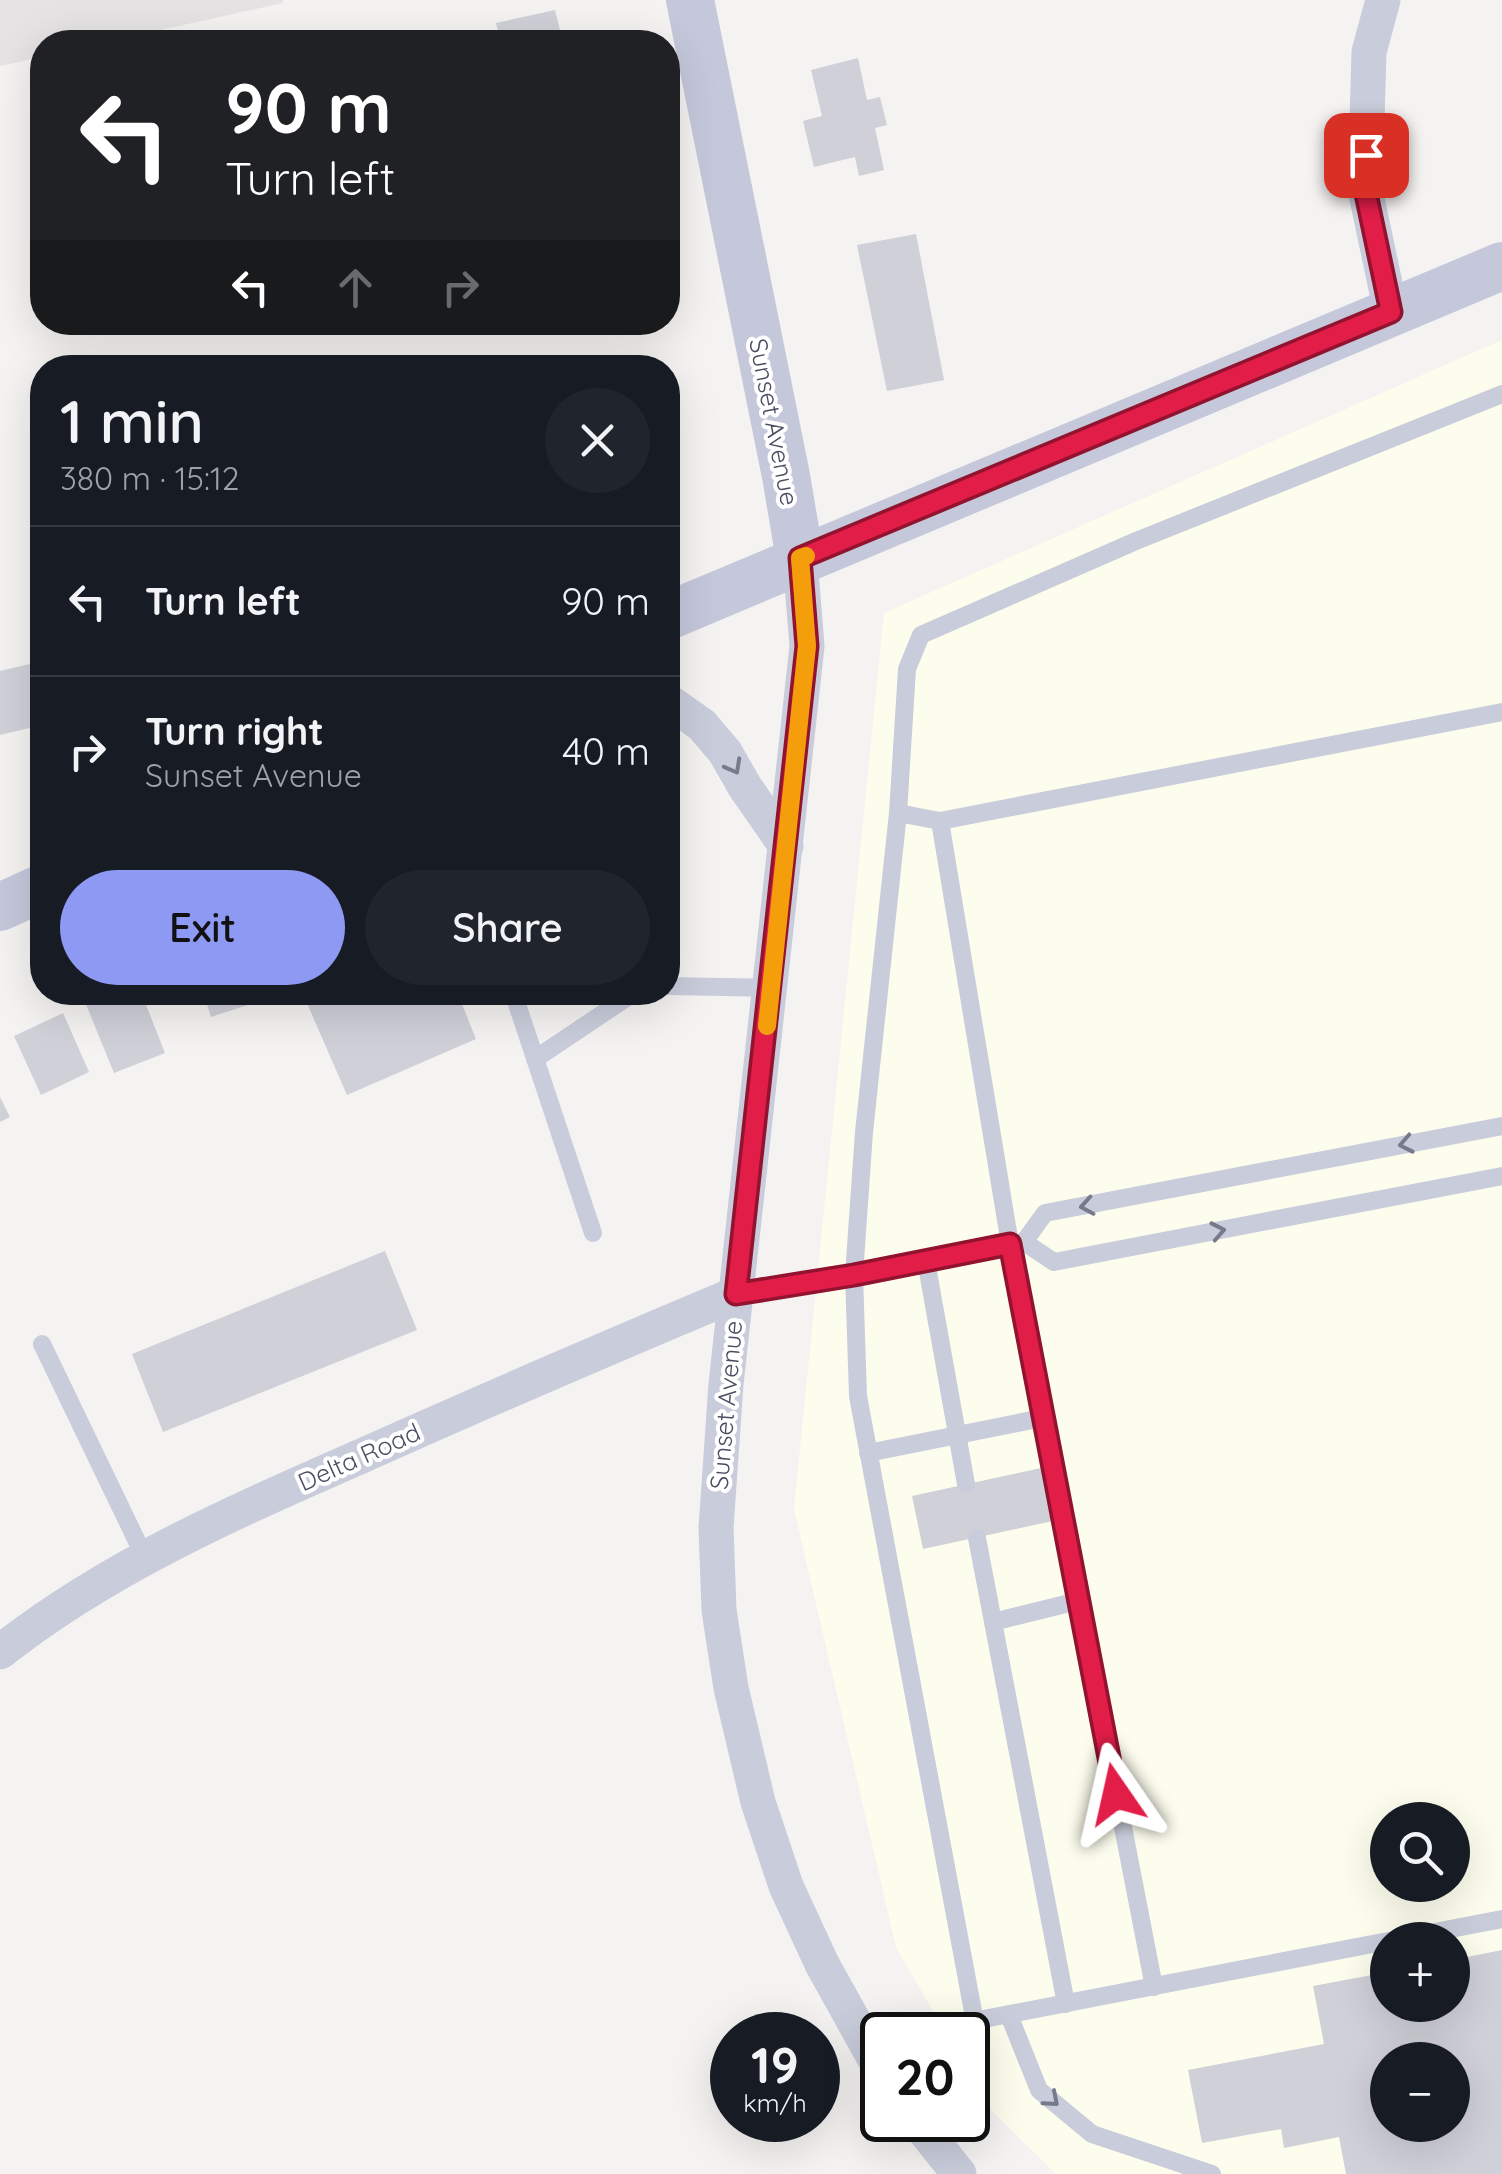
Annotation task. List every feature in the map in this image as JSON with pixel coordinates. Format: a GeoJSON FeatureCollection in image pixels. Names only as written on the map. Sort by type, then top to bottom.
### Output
{"type":"FeatureCollection","features":[{"type":"Feature","properties":{"kind":"street","name":"Sunset Avenue"},"geometry":{"type":"LineString","coordinates":[[690,0],[782,457],[800,558],[807,646],[726,1384],[716,1528],[719,1610],[730,1688],[758,1802],[786,1886],[822,1964],[860,2019]]}},
{"type":"Feature","properties":{"kind":"street"},"geometry":{"type":"LineString","coordinates":[[1383,0],[1370,52],[1365,189],[1391,312]]}},
{"type":"Feature","properties":{"kind":"street"},"geometry":{"type":"LineString","coordinates":[[680,611],[1502,266]]}},
{"type":"Feature","properties":{"kind":"street"},"geometry":{"type":"LineString","coordinates":[[680,709],[702,725],[725,752],[786,846]]}},
{"type":"Feature","properties":{"kind":"street"},"geometry":{"type":"LineString","coordinates":[[0,907],[30,893]]}},
{"type":"Feature","properties":{"kind":"street","name":"Delta Road"},"geometry":{"type":"LineString","coordinates":[[0,1652],[39,1622],[166,1545],[736,1294]]}},
{"type":"Feature","properties":{"kind":"street"},"geometry":{"type":"LineString","coordinates":[[934,2142],[959,2174]]}},
{"type":"Feature","properties":{"kind":"lane"},"geometry":{"type":"LineString","coordinates":[[972,2012],[858,1396],[854,1275],[864,1132],[898,813],[906,669],[921,635],[1136,541],[1502,394]]}},
{"type":"Feature","properties":{"kind":"lane"},"geometry":{"type":"LineString","coordinates":[[898,813],[940,821],[1502,712]]}},
{"type":"Feature","properties":{"kind":"lane"},"geometry":{"type":"LineString","coordinates":[[940,821],[1017,1243],[1042,1418],[1154,1987]]}},
{"type":"Feature","properties":{"kind":"lane"},"geometry":{"type":"LineString","coordinates":[[680,986],[771,988]]}},
{"type":"Feature","properties":{"kind":"lane"},"geometry":{"type":"LineString","coordinates":[[517,1005],[594,1233]]}},
{"type":"Feature","properties":{"kind":"lane"},"geometry":{"type":"LineString","coordinates":[[535,1059],[615,1005]]}},
{"type":"Feature","properties":{"kind":"lane"},"geometry":{"type":"LineString","coordinates":[[736,1294],[1017,1243],[1045,1213],[1502,1126]]}},
{"type":"Feature","properties":{"kind":"lane"},"geometry":{"type":"LineString","coordinates":[[1017,1243],[1054,1262],[1502,1176]]}},
{"type":"Feature","properties":{"kind":"lane"},"geometry":{"type":"LineString","coordinates":[[926,1261],[966,1484]]}},
{"type":"Feature","properties":{"kind":"lane"},"geometry":{"type":"LineString","coordinates":[[42,1344],[145,1558]]}},
{"type":"Feature","properties":{"kind":"lane"},"geometry":{"type":"LineString","coordinates":[[868,1453],[1042,1418]]}},
{"type":"Feature","properties":{"kind":"lane"},"geometry":{"type":"LineString","coordinates":[[977,1538],[1066,2004]]}},
{"type":"Feature","properties":{"kind":"lane"},"geometry":{"type":"LineString","coordinates":[[993,1622],[1078,1600]]}},
{"type":"Feature","properties":{"kind":"lane"},"geometry":{"type":"LineString","coordinates":[[1470,1925],[1502,1919]]}},
{"type":"Feature","properties":{"kind":"lane"},"geometry":{"type":"LineString","coordinates":[[990,2019],[1370,1944]]}},
{"type":"Feature","properties":{"kind":"lane"},"geometry":{"type":"LineString","coordinates":[[1008,2015],[1040,2090],[1092,2134],[1212,2174]]}},
{"type":"Feature","properties":{"kind":"shaded area"},"geometry":{"type":"Polygon","coordinates":[[[0,0],[283,0],[160,30],[30,30],[30,60],[0,66],[0,0]]]}},
{"type":"Feature","properties":{"kind":"shaded area"},"geometry":{"type":"Polygon","coordinates":[[[1502,340],[1502,2174],[1056,2174],[990,2108],[990,2012],[934,2012],[896,1947],[794,1509],[884,613],[1502,340]]]}},
{"type":"Feature","properties":{"kind":"building"},"geometry":{"type":"Polygon","coordinates":[[[555,10],[560,30],[498,30],[496,23],[555,10]]]}},
{"type":"Feature","properties":{"kind":"building"},"geometry":{"type":"Polygon","coordinates":[[[858,58],[867,100],[880,97],[887,125],[875,128],[884,170],[859,176],[855,157],[814,167],[803,121],[822,116],[811,70],[858,58]]]}},
{"type":"Feature","properties":{"kind":"building"},"geometry":{"type":"Polygon","coordinates":[[[916,234],[944,380],[887,391],[857,245],[916,234]]]}},
{"type":"Feature","properties":{"kind":"building"},"geometry":{"type":"Polygon","coordinates":[[[30,664],[30,728],[0,735],[0,671],[30,664]]]}},
{"type":"Feature","properties":{"kind":"building"},"geometry":{"type":"Polygon","coordinates":[[[86,1005],[146,1005],[165,1053],[114,1073],[86,1005]]]}},
{"type":"Feature","properties":{"kind":"building"},"geometry":{"type":"Polygon","coordinates":[[[207,1005],[248,1005],[211,1017],[207,1005]]]}},
{"type":"Feature","properties":{"kind":"building"},"geometry":{"type":"Polygon","coordinates":[[[308,1005],[462,1005],[476,1039],[347,1095],[308,1005]]]}},
{"type":"Feature","properties":{"kind":"building"},"geometry":{"type":"Polygon","coordinates":[[[63,1013],[89,1072],[41,1095],[14,1036],[63,1013]]]}},
{"type":"Feature","properties":{"kind":"building"},"geometry":{"type":"Polygon","coordinates":[[[0,1097],[10,1117],[0,1122],[0,1097]]]}},
{"type":"Feature","properties":{"kind":"building"},"geometry":{"type":"Polygon","coordinates":[[[385,1251],[417,1330],[163,1432],[132,1354],[385,1251]]]}},
{"type":"Feature","properties":{"kind":"building"},"geometry":{"type":"Polygon","coordinates":[[[1041,1468],[1053,1521],[923,1549],[912,1496],[1041,1468]]]}},
{"type":"Feature","properties":{"kind":"building"},"geometry":{"type":"Polygon","coordinates":[[[1502,1950],[1502,2174],[1346,2174],[1339,2137],[1284,2148],[1281,2129],[1202,2143],[1188,2070],[1324,2044],[1313,1986],[1370,1975],[1370,2022],[1470,2022],[1470,1956],[1502,1950]]]}},
{"type":"Feature","properties":{"kind":"slow traffic"},"geometry":{"type":"LineString","coordinates":[[767,1026],[807,646],[800,558],[806,556]]}},
{"type":"Feature","properties":{"kind":"route"},"geometry":{"type":"LineString","coordinates":[[1116,1794],[1010,1244],[736,1294],[807,646],[800,558],[1391,312],[1365,189],[1366,155]]}}]}
